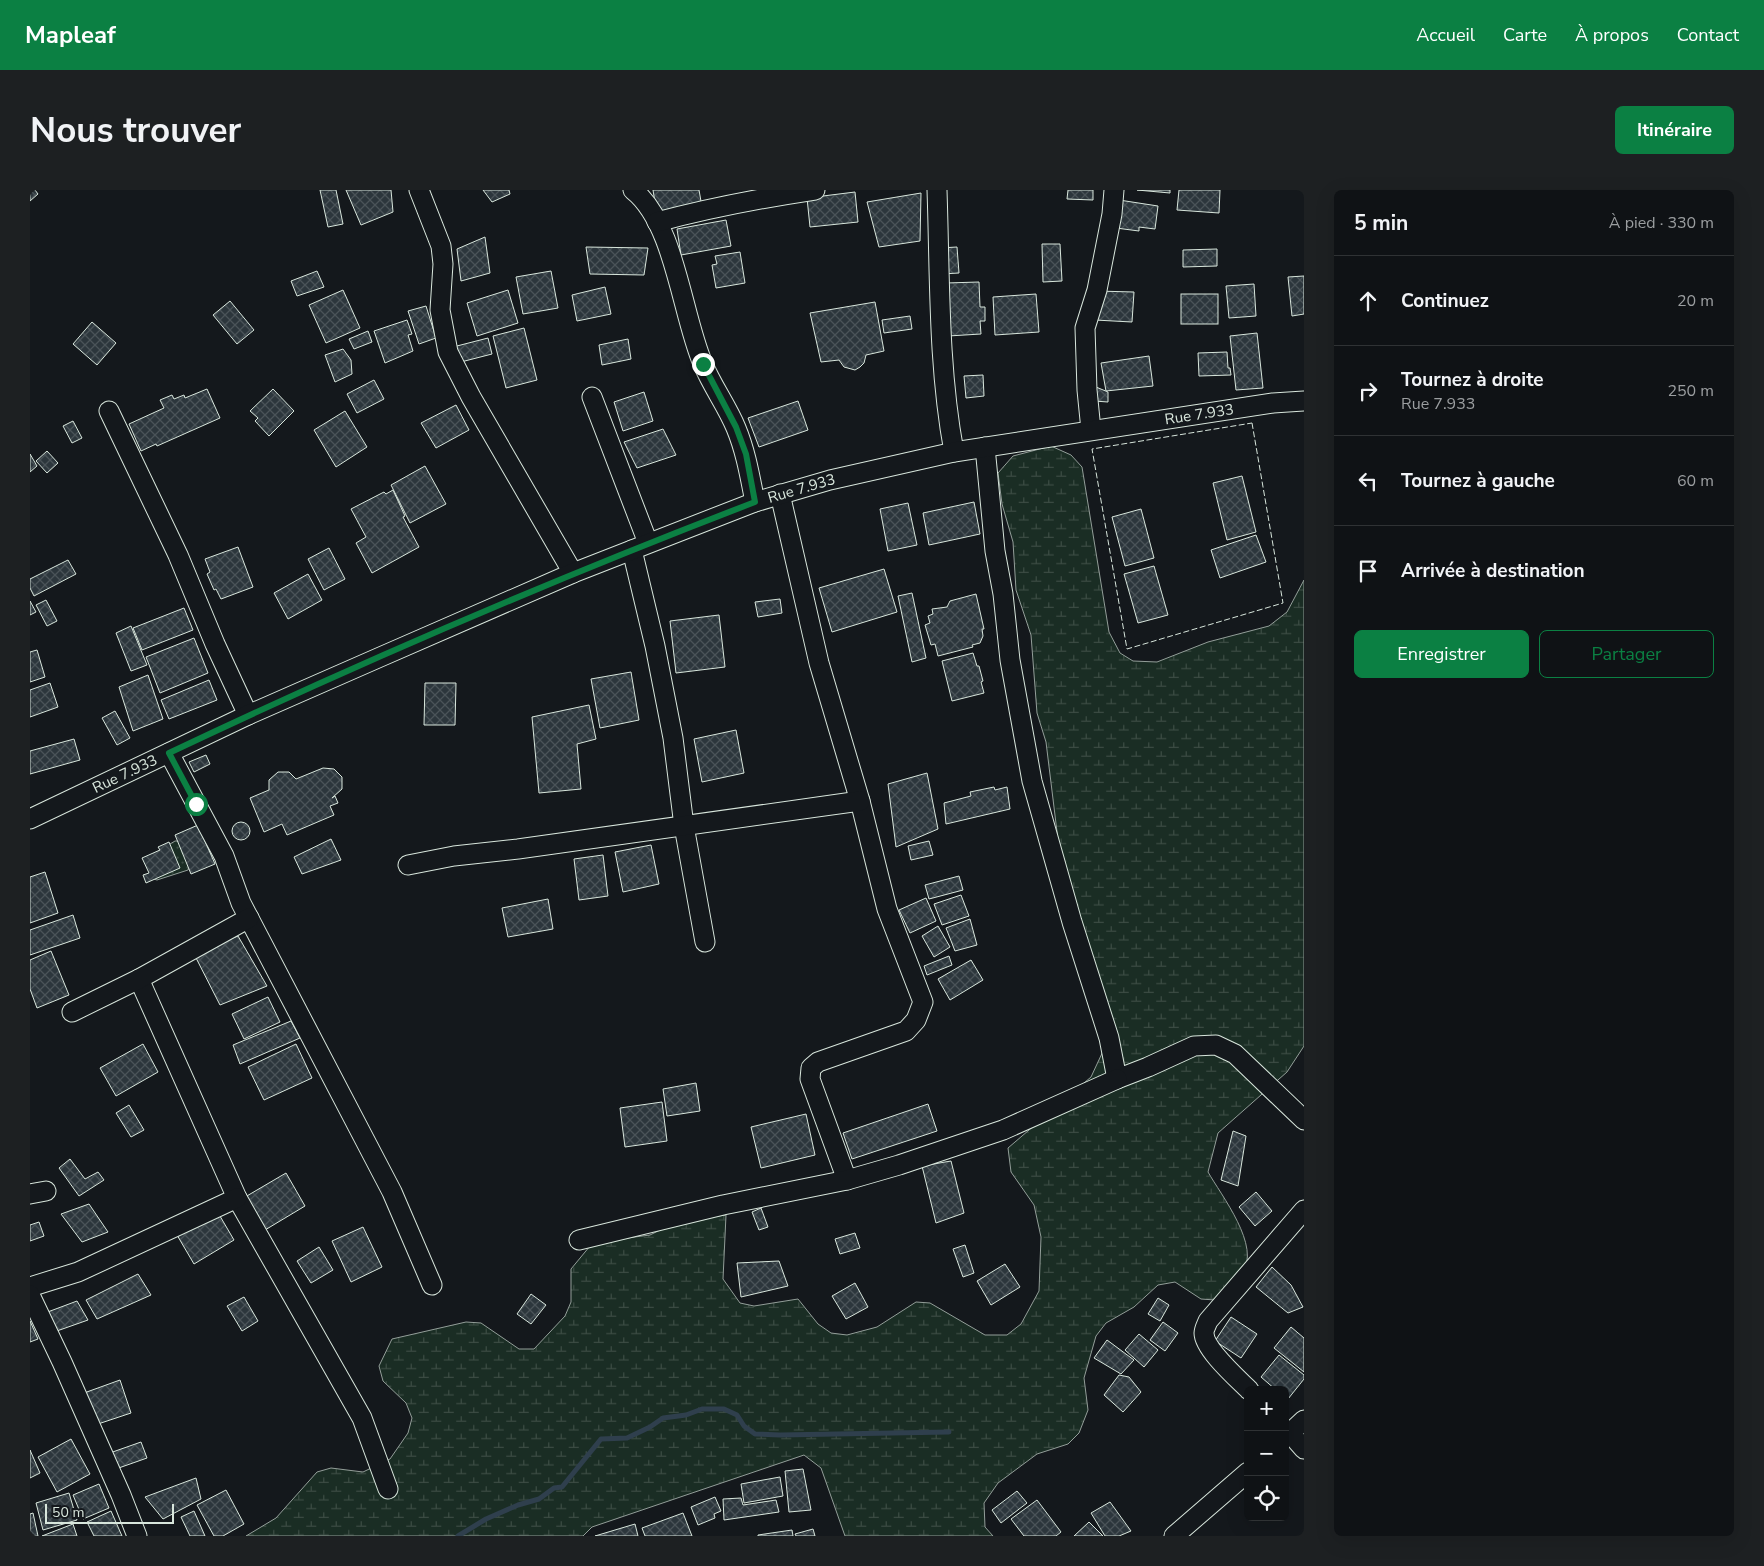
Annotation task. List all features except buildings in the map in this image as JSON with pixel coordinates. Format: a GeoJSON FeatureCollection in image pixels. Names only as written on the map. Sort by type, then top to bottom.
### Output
{"type":"FeatureCollection","features":[{"type":"Feature","properties":{"kind":"street"},"geometry":{"type":"LineString","coordinates":[[419,190],[441,246],[443,264],[440,310],[448,352],[471,397],[573,574]]}},
{"type":"Feature","properties":{"kind":"street"},"geometry":{"type":"LineString","coordinates":[[634,190],[644,199],[657,222],[676,275],[703,364],[736,427],[746,454],[755,502]]}},
{"type":"Feature","properties":{"kind":"street"},"geometry":{"type":"LineString","coordinates":[[657,222],[765,198],[815,190]]}},
{"type":"Feature","properties":{"kind":"street"},"geometry":{"type":"LineString","coordinates":[[937,190],[942,338],[948,421],[954,452]]}},
{"type":"Feature","properties":{"kind":"street"},"geometry":{"type":"LineString","coordinates":[[1091,430],[1087,390],[1085,328],[1097,290],[1112,214],[1114,190]]}},
{"type":"Feature","properties":{"kind":"street"},"geometry":{"type":"LineString","coordinates":[[592,397],[640,546],[655,646],[670,720],[684,826],[705,942]]}},
{"type":"Feature","properties":{"kind":"street","name":"Rue 7.933"},"geometry":{"type":"LineString","coordinates":[[30,819],[248,716],[573,574],[755,502],[830,480],[954,452],[1273,403],[1304,401]]}},
{"type":"Feature","properties":{"kind":"street"},"geometry":{"type":"LineString","coordinates":[[109,411],[178,554],[215,644],[248,716]]}},
{"type":"Feature","properties":{"kind":"street"},"geometry":{"type":"LineString","coordinates":[[985,447],[995,551],[1010,660],[1032,781],[1075,931],[1109,1038],[1117,1078]]}},
{"type":"Feature","properties":{"kind":"street"},"geometry":{"type":"LineString","coordinates":[[780,494],[819,663],[860,802],[887,908],[923,1002],[916,1020],[906,1031],[818,1062],[811,1068],[810,1079],[847,1180]]}},
{"type":"Feature","properties":{"kind":"street"},"geometry":{"type":"LineString","coordinates":[[169,753],[224,856],[241,903],[392,1192],[432,1285]]}},
{"type":"Feature","properties":{"kind":"street"},"geometry":{"type":"LineString","coordinates":[[408,864],[462,855],[860,802]]}},
{"type":"Feature","properties":{"kind":"street"},"geometry":{"type":"LineString","coordinates":[[72,1012],[139,979],[249,918]]}},
{"type":"Feature","properties":{"kind":"street"},"geometry":{"type":"LineString","coordinates":[[139,979],[237,1198],[362,1418],[388,1489]]}},
{"type":"Feature","properties":{"kind":"street"},"geometry":{"type":"LineString","coordinates":[[579,1240],[723,1205],[847,1180],[1003,1130],[1117,1078],[1148,1067],[1194,1046],[1216,1045],[1235,1054],[1304,1120]]}},
{"type":"Feature","properties":{"kind":"street"},"geometry":{"type":"LineString","coordinates":[[30,1287],[78,1272],[237,1198]]}},
{"type":"Feature","properties":{"kind":"street"},"geometry":{"type":"LineString","coordinates":[[1245,1386],[1214,1354],[1207,1342],[1204,1333],[1208,1321],[1304,1210]]}},
{"type":"Feature","properties":{"kind":"street"},"geometry":{"type":"LineString","coordinates":[[30,1295],[121,1494],[137,1536]]}},
{"type":"Feature","properties":{"kind":"street"},"geometry":{"type":"LineString","coordinates":[[1288,1431],[1304,1420]]}},
{"type":"Feature","properties":{"kind":"street"},"geometry":{"type":"LineString","coordinates":[[1289,1434],[1304,1449]]}},
{"type":"Feature","properties":{"kind":"street"},"geometry":{"type":"LineString","coordinates":[[1174,1536],[1244,1475]]}},
{"type":"Feature","properties":{"kind":"green space"},"geometry":{"type":"Polygon","coordinates":[[[1051,446],[1071,455],[1082,467],[1109,632],[1120,653],[1133,661],[1157,662],[1208,642],[1269,626],[1287,612],[1304,580],[1304,1046],[1287,1072],[1218,1133],[1208,1172],[1230,1207],[1243,1236],[1247,1249],[1247,1262],[1242,1273],[1215,1300],[1201,1299],[1175,1282],[1158,1285],[1134,1307],[1106,1323],[1096,1336],[1084,1378],[1088,1410],[1079,1433],[1068,1444],[1037,1454],[998,1483],[984,1503],[985,1527],[993,1536],[845,1536],[821,1468],[804,1455],[592,1527],[583,1536],[246,1536],[276,1518],[317,1472],[331,1468],[363,1472],[390,1459],[408,1433],[412,1418],[406,1403],[383,1381],[379,1366],[392,1339],[466,1322],[481,1323],[519,1349],[534,1349],[565,1316],[571,1302],[571,1269],[590,1246],[604,1241],[650,1235],[678,1221],[726,1215],[723,1279],[740,1303],[754,1306],[798,1299],[818,1324],[831,1333],[847,1335],[877,1327],[916,1302],[930,1303],[985,1335],[1007,1335],[1021,1324],[1039,1291],[1041,1237],[1034,1205],[1011,1172],[1008,1148],[1091,1077],[1104,1049],[1059,848],[1046,742],[1037,713],[1031,635],[1016,590],[1013,542],[1002,504],[998,473],[1013,456],[1051,446]]]}},
{"type":"Feature","properties":{"kind":"green space"},"geometry":{"type":"Polygon","coordinates":[[[175,841],[180,841],[190,866],[188,870],[157,880],[150,878],[150,856],[175,841]]]}},
{"type":"Feature","properties":{"kind":"waterway"},"geometry":{"type":"LineString","coordinates":[[458,1536],[486,1519],[518,1505],[539,1499],[554,1488],[562,1487],[601,1439],[627,1438],[650,1427],[663,1418],[686,1415],[702,1409],[724,1409],[737,1415],[744,1426],[755,1434],[949,1432]]}},
{"type":"Feature","properties":{"kind":"fence"},"geometry":{"type":"LineString","coordinates":[[1252,423],[1283,603],[1127,649],[1092,449],[1252,423]]}},
{"type":"Feature","properties":{"kind":"route"},"geometry":{"type":"LineString","coordinates":[[196,804],[169,753],[378,658],[573,574],[755,502],[746,454],[736,427],[703,364]]}}]}
